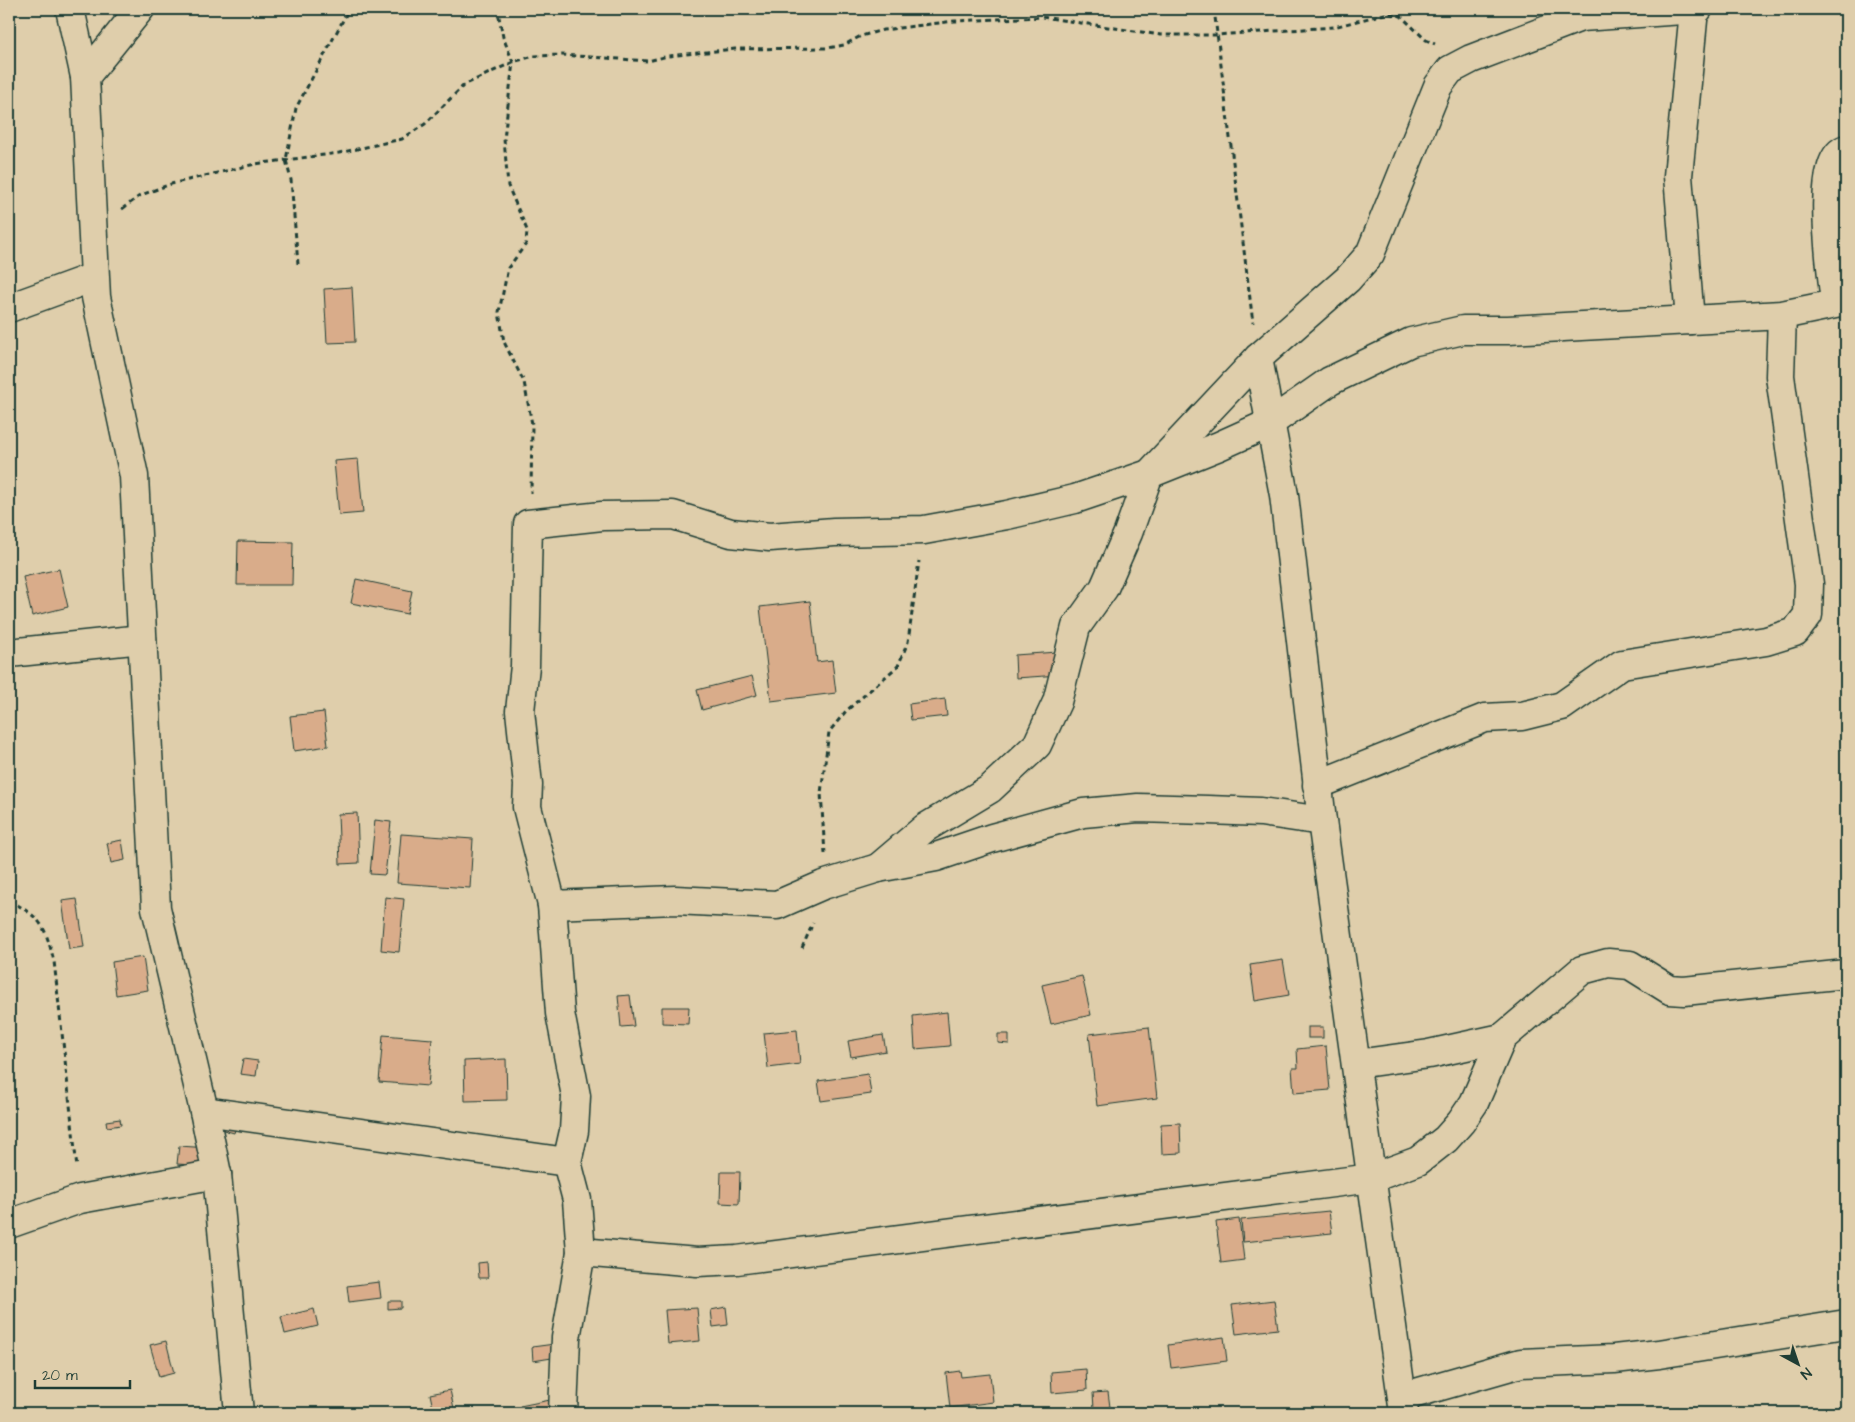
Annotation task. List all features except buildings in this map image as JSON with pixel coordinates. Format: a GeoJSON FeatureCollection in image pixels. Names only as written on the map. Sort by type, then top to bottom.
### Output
{"type":"FeatureCollection","features":[{"type":"Feature","properties":{"kind":"street"},"geometry":{"type":"LineString","coordinates":[[70,9],[85,77],[96,297],[134,476],[156,908],[217,1174],[239,1413]]}},
{"type":"Feature","properties":{"kind":"street"},"geometry":{"type":"LineString","coordinates":[[85,77],[140,9]]}},
{"type":"Feature","properties":{"kind":"street"},"geometry":{"type":"LineString","coordinates":[[878,868],[924,828],[990,789],[1037,745],[1057,702],[1076,628],[1104,588],[1128,533],[1149,474],[1258,358],[1348,279],[1370,254],[1438,86],[1450,70],[1471,59],[1582,17],[1696,9],[1678,176],[1690,320]]}},
{"type":"Feature","properties":{"kind":"street"},"geometry":{"type":"LineString","coordinates":[[562,1413],[566,1338],[581,1252],[577,1200],[567,1162],[574,1131],[576,1096],[560,1013],[552,905],[527,807],[528,784],[520,711],[525,666],[528,524],[642,514],[673,515],[731,533],[770,537],[834,532],[924,530],[1007,515],[1075,499],[1149,474],[1270,423],[1330,381],[1411,342],[1463,330],[1508,330],[1782,315],[1841,304],[1826,204],[1830,172],[1835,158],[1846,149]]}},
{"type":"Feature","properties":{"kind":"street"},"geometry":{"type":"LineString","coordinates":[[9,308],[94,277]]}},
{"type":"Feature","properties":{"kind":"street"},"geometry":{"type":"LineString","coordinates":[[1318,785],[1485,718],[1522,716],[1562,706],[1622,664],[1766,641],[1795,632],[1808,615],[1809,584],[1780,376],[1782,315]]}},
{"type":"Feature","properties":{"kind":"street"},"geometry":{"type":"LineString","coordinates":[[1258,358],[1284,495],[1322,821],[1403,1405],[1521,1363],[1614,1359],[1659,1354],[1846,1324]]}},
{"type":"Feature","properties":{"kind":"street"},"geometry":{"type":"LineString","coordinates":[[9,653],[142,639]]}},
{"type":"Feature","properties":{"kind":"street"},"geometry":{"type":"LineString","coordinates":[[552,905],[675,900],[777,905],[823,886],[878,868],[936,858],[992,838],[1083,813],[1138,808],[1261,812],[1322,821]]}},
{"type":"Feature","properties":{"kind":"street"},"geometry":{"type":"LineString","coordinates":[[581,1252],[697,1262],[737,1260],[1372,1178],[1418,1161],[1446,1139],[1474,1103],[1502,1038],[1582,970],[1608,962],[1630,965],[1670,990],[1846,974]]}},
{"type":"Feature","properties":{"kind":"street"},"geometry":{"type":"LineString","coordinates":[[1356,1064],[1428,1054],[1502,1038]]}},
{"type":"Feature","properties":{"kind":"street"},"geometry":{"type":"LineString","coordinates":[[204,1111],[567,1162]]}},
{"type":"Feature","properties":{"kind":"street"},"geometry":{"type":"LineString","coordinates":[[9,1224],[80,1199],[217,1174]]}},
{"type":"Feature","properties":{"kind":"path"},"geometry":{"type":"LineString","coordinates":[[298,264],[291,180],[286,160],[296,108],[349,9]]}},
{"type":"Feature","properties":{"kind":"path"},"geometry":{"type":"LineString","coordinates":[[492,9],[499,17],[503,37],[513,62],[504,139],[508,186],[527,230],[526,244],[508,268],[499,312],[504,342],[524,382],[532,424],[532,476],[528,524]]}},
{"type":"Feature","properties":{"kind":"path"},"geometry":{"type":"LineString","coordinates":[[1214,9],[1258,358]]}},
{"type":"Feature","properties":{"kind":"path"},"geometry":{"type":"LineString","coordinates":[[94,232],[130,202],[151,190],[255,164],[339,153],[402,139],[425,124],[464,85],[513,62],[534,56],[562,54],[648,61],[668,56],[735,49],[828,48],[844,45],[861,36],[883,30],[955,21],[1042,17],[1161,35],[1216,35],[1334,27],[1388,13],[1401,16],[1426,40],[1471,59]]}},
{"type":"Feature","properties":{"kind":"path"},"geometry":{"type":"LineString","coordinates":[[802,948],[821,905],[826,849],[821,793],[829,732],[846,711],[898,666],[908,642],[924,530]]}},
{"type":"Feature","properties":{"kind":"path"},"geometry":{"type":"LineString","coordinates":[[9,900],[36,916],[48,936],[54,961],[80,1199]]}}]}
